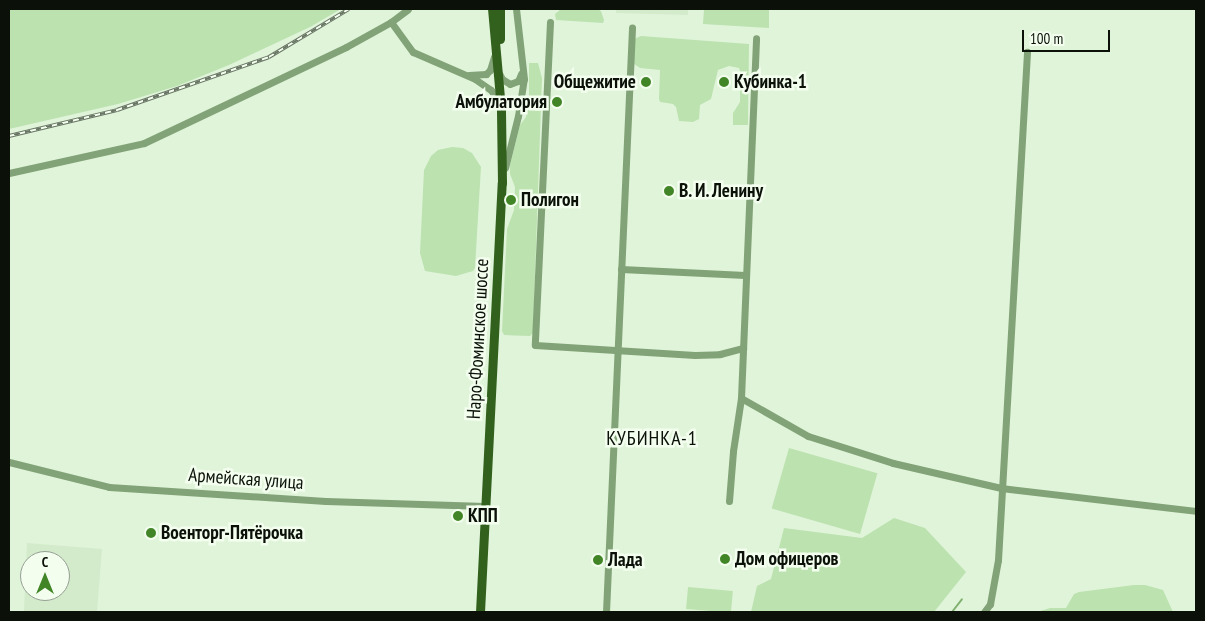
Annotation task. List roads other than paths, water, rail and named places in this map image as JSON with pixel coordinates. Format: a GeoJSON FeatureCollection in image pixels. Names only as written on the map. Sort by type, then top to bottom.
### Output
{"type":"FeatureCollection","features":[{"type":"Feature","properties":{"kind":"main road","name":"Наро-Фоминское шоссе"},"geometry":{"type":"LineString","coordinates":[[480,612],[502,183],[501,109],[492,9]]}},
{"type":"Feature","properties":{"kind":"main road","name":"Наро-Фоминское шоссе"},"geometry":{"type":"LineString","coordinates":[[498,69],[500,9]]}},
{"type":"Feature","properties":{"kind":"street"},"geometry":{"type":"LineString","coordinates":[[9,173],[144,143],[346,47],[390,22],[408,9]]}},
{"type":"Feature","properties":{"kind":"street"},"geometry":{"type":"LineString","coordinates":[[502,183],[524,79],[516,9]]}},
{"type":"Feature","properties":{"kind":"street"},"geometry":{"type":"LineString","coordinates":[[390,22],[413,52],[434,63],[466,75],[491,90],[501,109]]}},
{"type":"Feature","properties":{"kind":"street"},"geometry":{"type":"LineString","coordinates":[[550,22],[535,345],[695,355],[720,354],[743,348]]}},
{"type":"Feature","properties":{"kind":"street"},"geometry":{"type":"LineString","coordinates":[[606,612],[632,28]]}},
{"type":"Feature","properties":{"kind":"street"},"geometry":{"type":"LineString","coordinates":[[729,501],[732,451],[741,398],[756,38]]}},
{"type":"Feature","properties":{"kind":"street"},"geometry":{"type":"LineString","coordinates":[[466,75],[480,76],[490,70],[495,42]]}},
{"type":"Feature","properties":{"kind":"street"},"geometry":{"type":"LineString","coordinates":[[984,612],[990,604],[998,560],[1027,52]]}},
{"type":"Feature","properties":{"kind":"street"},"geometry":{"type":"LineString","coordinates":[[498,69],[505,83],[515,84],[520,77],[522,66]]}},
{"type":"Feature","properties":{"kind":"street"},"geometry":{"type":"LineString","coordinates":[[621,269],[745,275]]}},
{"type":"Feature","properties":{"kind":"street"},"geometry":{"type":"LineString","coordinates":[[741,398],[808,436],[893,462],[1001,488],[1196,511]]}},
{"type":"Feature","properties":{"kind":"street","name":"Армейская улица"},"geometry":{"type":"LineString","coordinates":[[9,462],[109,487],[326,501],[485,506]]}},
{"type":"Feature","properties":{"kind":"waterway"},"geometry":{"type":"LineString","coordinates":[[952,612],[962,599]]}},
{"type":"Feature","properties":{"kind":"railway"},"geometry":{"type":"LineString","coordinates":[[9,136],[117,110],[269,57],[349,9]]}},
{"type":"Feature","properties":{"kind":"place","name":"Общежитие"},"geometry":{"type":"Point","coordinates":[646,82]}},
{"type":"Feature","properties":{"kind":"place","name":"Кубинка-1"},"geometry":{"type":"Point","coordinates":[724,82]}},
{"type":"Feature","properties":{"kind":"place","name":"Амбулатория"},"geometry":{"type":"Point","coordinates":[557,102]}},
{"type":"Feature","properties":{"kind":"place","name":"В. И. Ленину"},"geometry":{"type":"Point","coordinates":[669,191]}},
{"type":"Feature","properties":{"kind":"place","name":"Полигон"},"geometry":{"type":"Point","coordinates":[511,200]}},
{"type":"Feature","properties":{"kind":"place","name":"КПП"},"geometry":{"type":"Point","coordinates":[458,516]}},
{"type":"Feature","properties":{"kind":"place","name":"Военторг-Пятёрочка"},"geometry":{"type":"Point","coordinates":[151,533]}},
{"type":"Feature","properties":{"kind":"place","name":"Дом офицеров"},"geometry":{"type":"Point","coordinates":[725,559]}},
{"type":"Feature","properties":{"kind":"place","name":"Лада"},"geometry":{"type":"Point","coordinates":[598,560]}},
{"type":"Feature","properties":{"kind":"district","name":"КУБИНКА-1"},"geometry":{"type":"Point","coordinates":[652,438]}}]}
